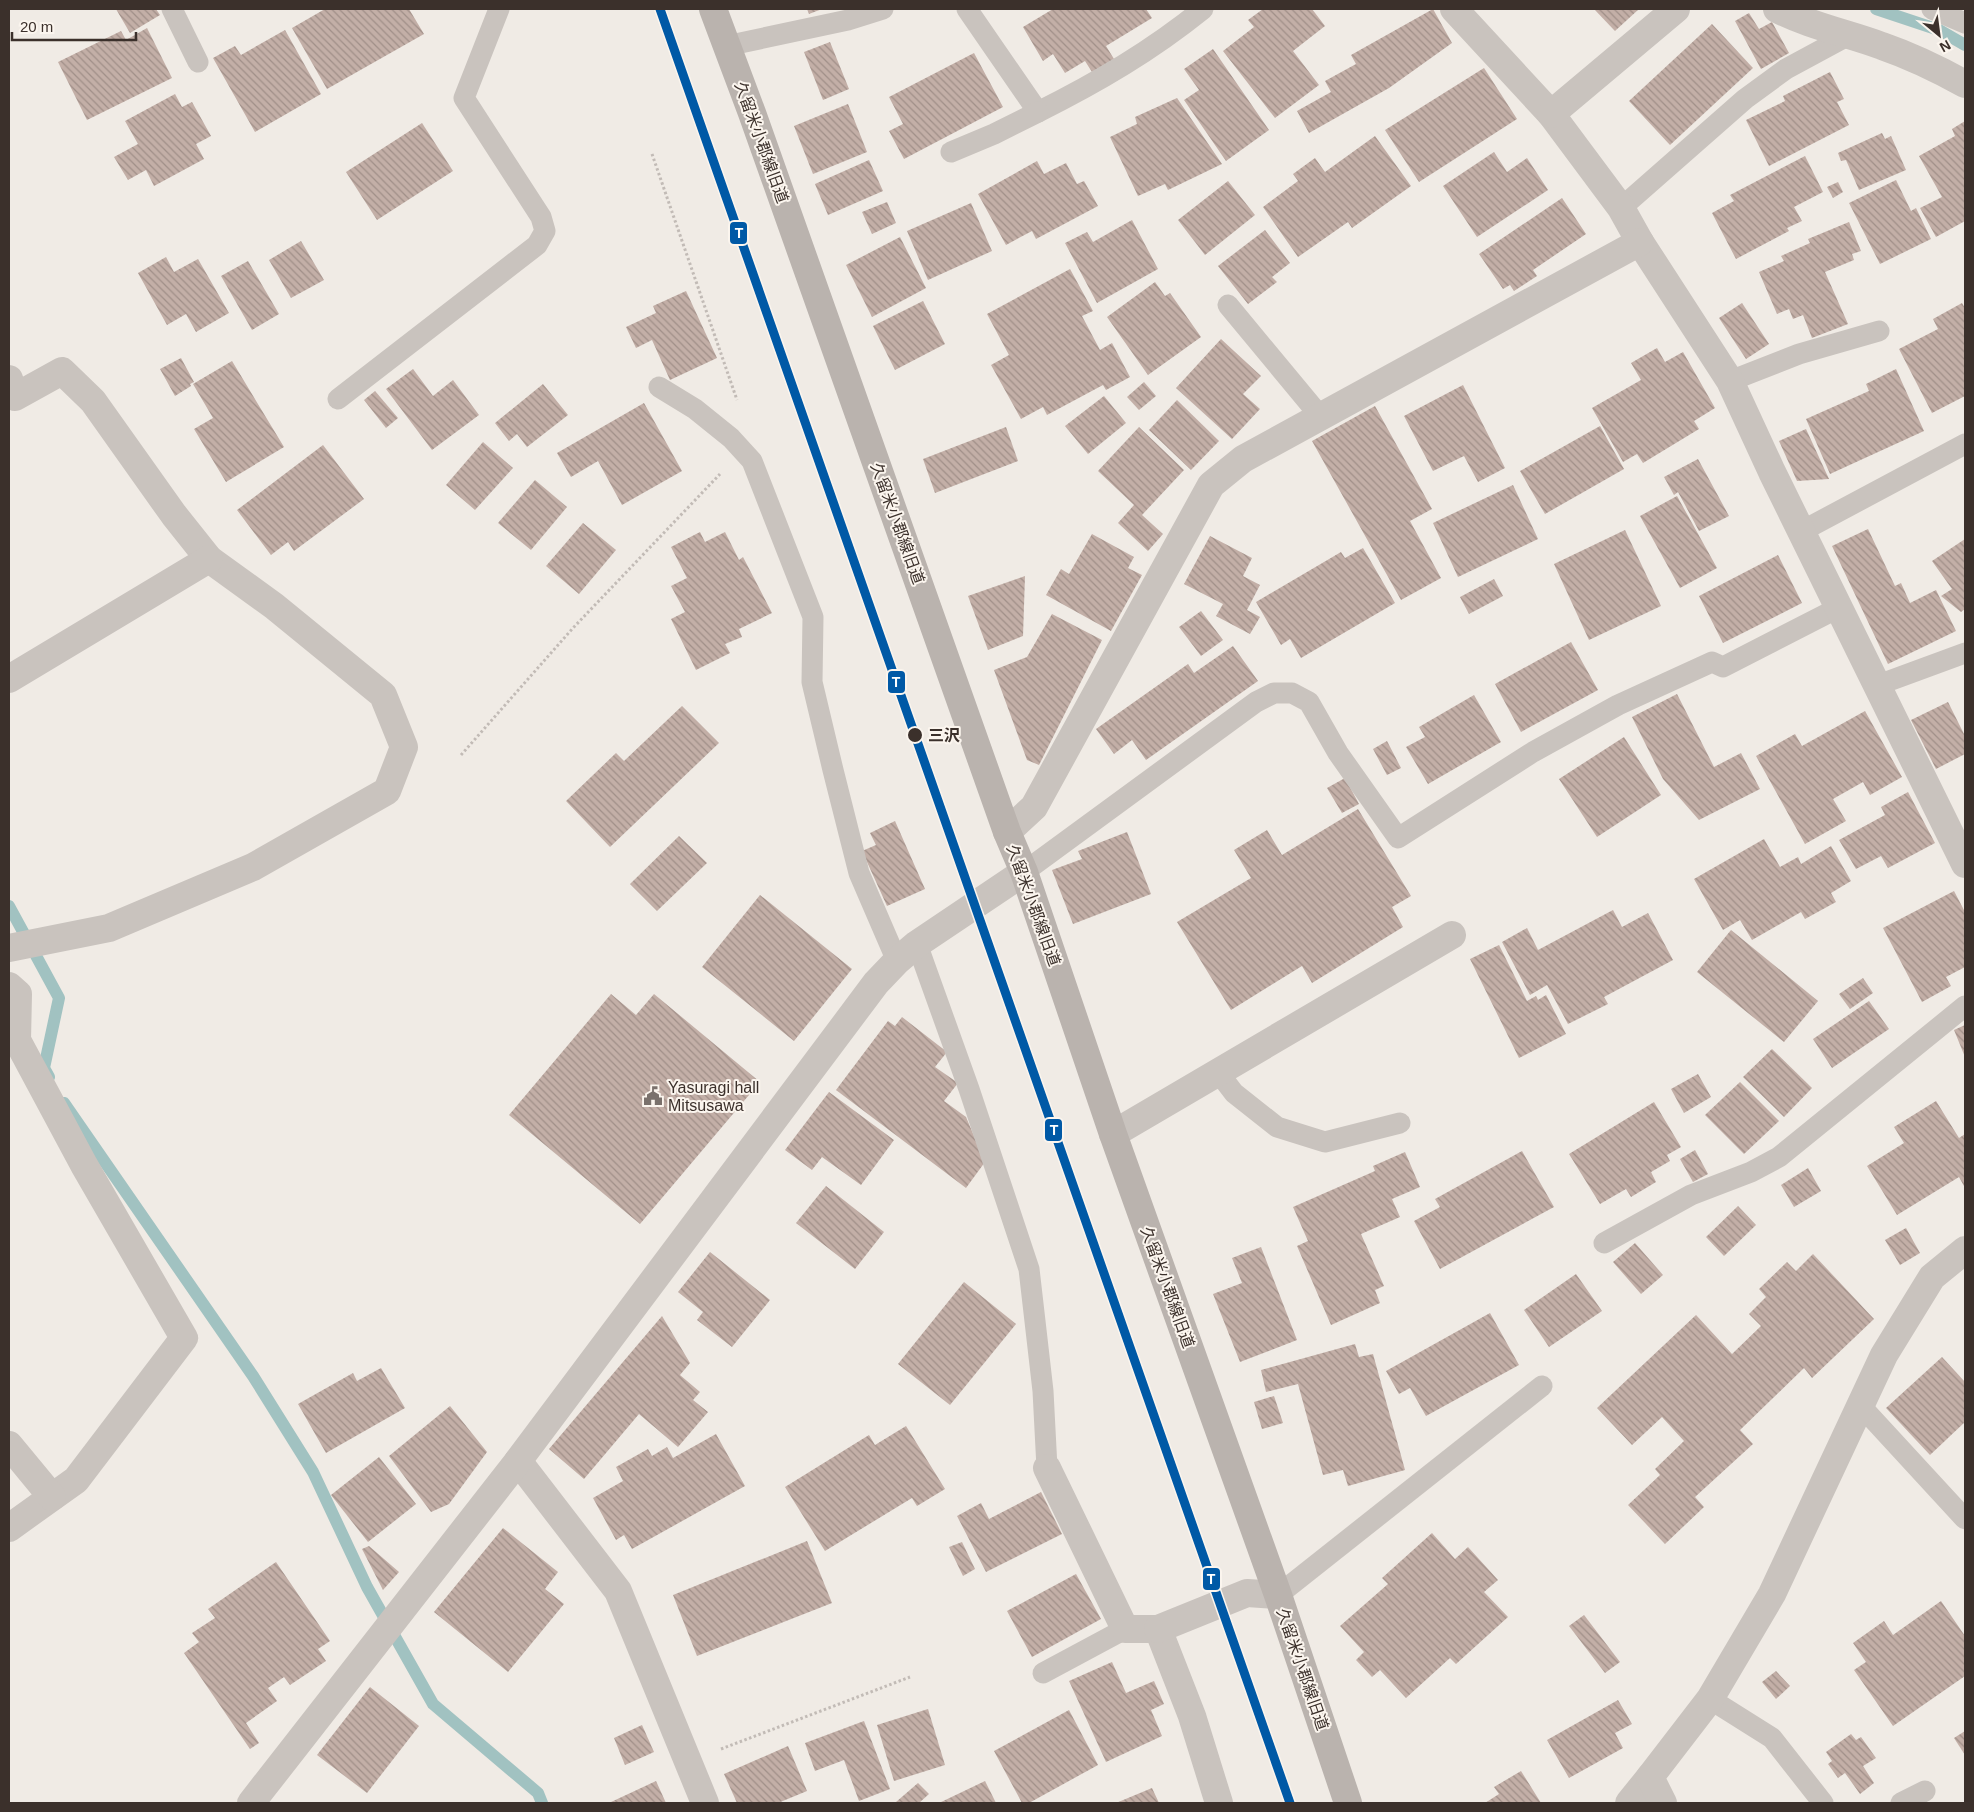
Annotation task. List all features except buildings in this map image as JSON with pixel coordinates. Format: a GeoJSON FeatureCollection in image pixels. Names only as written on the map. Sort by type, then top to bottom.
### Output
{"type":"FeatureCollection","features":[{"type":"Feature","properties":{"kind":"street","name":"久留米小郡線旧道"},"geometry":{"type":"LineString","coordinates":[[714,9],[726,46],[756,122],[1007,832],[1024,872],[1113,1134],[1278,1595],[1348,1803]]}},
{"type":"Feature","properties":{"kind":"street"},"geometry":{"type":"LineString","coordinates":[[1454,9],[1551,114],[1621,208],[1640,242],[1730,381],[1965,864]]}},
{"type":"Feature","properties":{"kind":"street"},"geometry":{"type":"LineString","coordinates":[[1551,114],[1676,9]]}},
{"type":"Feature","properties":{"kind":"street"},"geometry":{"type":"LineString","coordinates":[[1777,9],[1797,19],[1880,45],[1929,64],[1965,84]]}},
{"type":"Feature","properties":{"kind":"street"},"geometry":{"type":"LineString","coordinates":[[1007,832],[1034,807],[1210,485],[1243,459],[1640,242]]}},
{"type":"Feature","properties":{"kind":"street"},"geometry":{"type":"LineString","coordinates":[[9,948],[109,928],[253,867],[386,791],[404,747],[383,695],[274,606],[209,559],[174,515],[93,401],[62,371],[11,392]]}},
{"type":"Feature","properties":{"kind":"street"},"geometry":{"type":"LineString","coordinates":[[9,679],[209,559]]}},
{"type":"Feature","properties":{"kind":"street"},"geometry":{"type":"LineString","coordinates":[[251,1803],[518,1462],[876,983],[907,953],[1024,872]]}},
{"type":"Feature","properties":{"kind":"street"},"geometry":{"type":"LineString","coordinates":[[1113,1134],[1452,935]]}},
{"type":"Feature","properties":{"kind":"street"},"geometry":{"type":"LineString","coordinates":[[9,986],[18,994],[17,1040],[84,1165],[184,1338],[76,1480],[9,1528]]}},
{"type":"Feature","properties":{"kind":"street"},"geometry":{"type":"LineString","coordinates":[[1629,1803],[1710,1700],[1772,1594],[1884,1356],[1932,1277],[1965,1250]]}},
{"type":"Feature","properties":{"kind":"street"},"geometry":{"type":"LineString","coordinates":[[9,1445],[52,1497]]}},
{"type":"Feature","properties":{"kind":"street"},"geometry":{"type":"LineString","coordinates":[[518,1462],[618,1591],[705,1803]]}},
{"type":"Feature","properties":{"kind":"street"},"geometry":{"type":"LineString","coordinates":[[1047,1468],[1125,1629],[1158,1629],[1247,1593],[1278,1595]]}},
{"type":"Feature","properties":{"kind":"street"},"geometry":{"type":"LineString","coordinates":[[1158,1629],[1192,1716],[1219,1803]]}},
{"type":"Feature","properties":{"kind":"street"},"geometry":{"type":"LineString","coordinates":[[1650,1777],[1663,1803]]}},
{"type":"Feature","properties":{"kind":"lane"},"geometry":{"type":"LineString","coordinates":[[172,9],[198,62]]}},
{"type":"Feature","properties":{"kind":"lane"},"geometry":{"type":"LineString","coordinates":[[338,399],[537,245],[544,231],[541,217],[464,98],[499,9]]}},
{"type":"Feature","properties":{"kind":"lane"},"geometry":{"type":"LineString","coordinates":[[726,46],[848,20],[883,9]]}},
{"type":"Feature","properties":{"kind":"lane"},"geometry":{"type":"LineString","coordinates":[[967,9],[1038,112]]}},
{"type":"Feature","properties":{"kind":"lane"},"geometry":{"type":"LineString","coordinates":[[951,152],[1092,85],[1168,37],[1203,9]]}},
{"type":"Feature","properties":{"kind":"lane"},"geometry":{"type":"LineString","coordinates":[[1932,9],[1965,23]]}},
{"type":"Feature","properties":{"kind":"lane"},"geometry":{"type":"LineString","coordinates":[[1621,208],[1745,98],[1786,69],[1849,36]]}},
{"type":"Feature","properties":{"kind":"lane"},"geometry":{"type":"LineString","coordinates":[[1228,305],[1320,416]]}},
{"type":"Feature","properties":{"kind":"lane"},"geometry":{"type":"LineString","coordinates":[[1730,381],[1799,354],[1879,331]]}},
{"type":"Feature","properties":{"kind":"lane"},"geometry":{"type":"LineString","coordinates":[[659,387],[695,409],[731,438],[752,461],[813,617],[812,682],[859,873],[907,953],[969,1090],[1029,1269],[1043,1391],[1047,1468]]}},
{"type":"Feature","properties":{"kind":"lane"},"geometry":{"type":"LineString","coordinates":[[1802,531],[1965,444]]}},
{"type":"Feature","properties":{"kind":"lane"},"geometry":{"type":"LineString","coordinates":[[1024,872],[1256,702],[1274,693],[1292,693],[1309,702],[1338,753],[1398,838],[1533,752],[1618,705],[1712,662],[1723,667],[1840,608]]}},
{"type":"Feature","properties":{"kind":"lane"},"geometry":{"type":"LineString","coordinates":[[1878,685],[1965,653]]}},
{"type":"Feature","properties":{"kind":"lane"},"geometry":{"type":"LineString","coordinates":[[1604,1243],[1691,1195],[1751,1172],[1779,1157],[1965,1006]]}},
{"type":"Feature","properties":{"kind":"lane"},"geometry":{"type":"LineString","coordinates":[[1218,1072],[1234,1093],[1277,1127],[1325,1142],[1400,1123]]}},
{"type":"Feature","properties":{"kind":"lane"},"geometry":{"type":"LineString","coordinates":[[1278,1595],[1542,1386]]}},
{"type":"Feature","properties":{"kind":"lane"},"geometry":{"type":"LineString","coordinates":[[1860,1405],[1965,1519]]}},
{"type":"Feature","properties":{"kind":"lane"},"geometry":{"type":"LineString","coordinates":[[1043,1673],[1125,1629]]}},
{"type":"Feature","properties":{"kind":"lane"},"geometry":{"type":"LineString","coordinates":[[1710,1700],[1772,1738],[1823,1803]]}},
{"type":"Feature","properties":{"kind":"lane"},"geometry":{"type":"LineString","coordinates":[[1901,1803],[1925,1791]]}},
{"type":"Feature","properties":{"kind":"path"},"geometry":{"type":"LineString","coordinates":[[462,755],[573,628],[751,440],[652,154]]}},
{"type":"Feature","properties":{"kind":"path"},"geometry":{"type":"LineString","coordinates":[[688,1762],[910,1677]]}},
{"type":"Feature","properties":{"kind":"waterway"},"geometry":{"type":"LineString","coordinates":[[1876,9],[1939,30],[1965,45]]}},
{"type":"Feature","properties":{"kind":"waterway"},"geometry":{"type":"LineString","coordinates":[[9,906],[59,998],[44,1068],[49,1077]]}},
{"type":"Feature","properties":{"kind":"waterway"},"geometry":{"type":"LineString","coordinates":[[64,1103],[253,1376],[313,1472],[367,1587],[433,1704],[538,1793],[542,1803]]}},
{"type":"Feature","properties":{"kind":"transit line","name":"T"},"geometry":{"type":"LineString","coordinates":[[660,9],[1290,1803]]}},
{"type":"Feature","properties":{"kind":"place","name":"三沢"},"geometry":{"type":"Point","coordinates":[915,735]}},
{"type":"Feature","properties":{"kind":"place","name":"Yasuragi hall Mitsusawa"},"geometry":{"type":"Point","coordinates":[653,1096]}}]}
